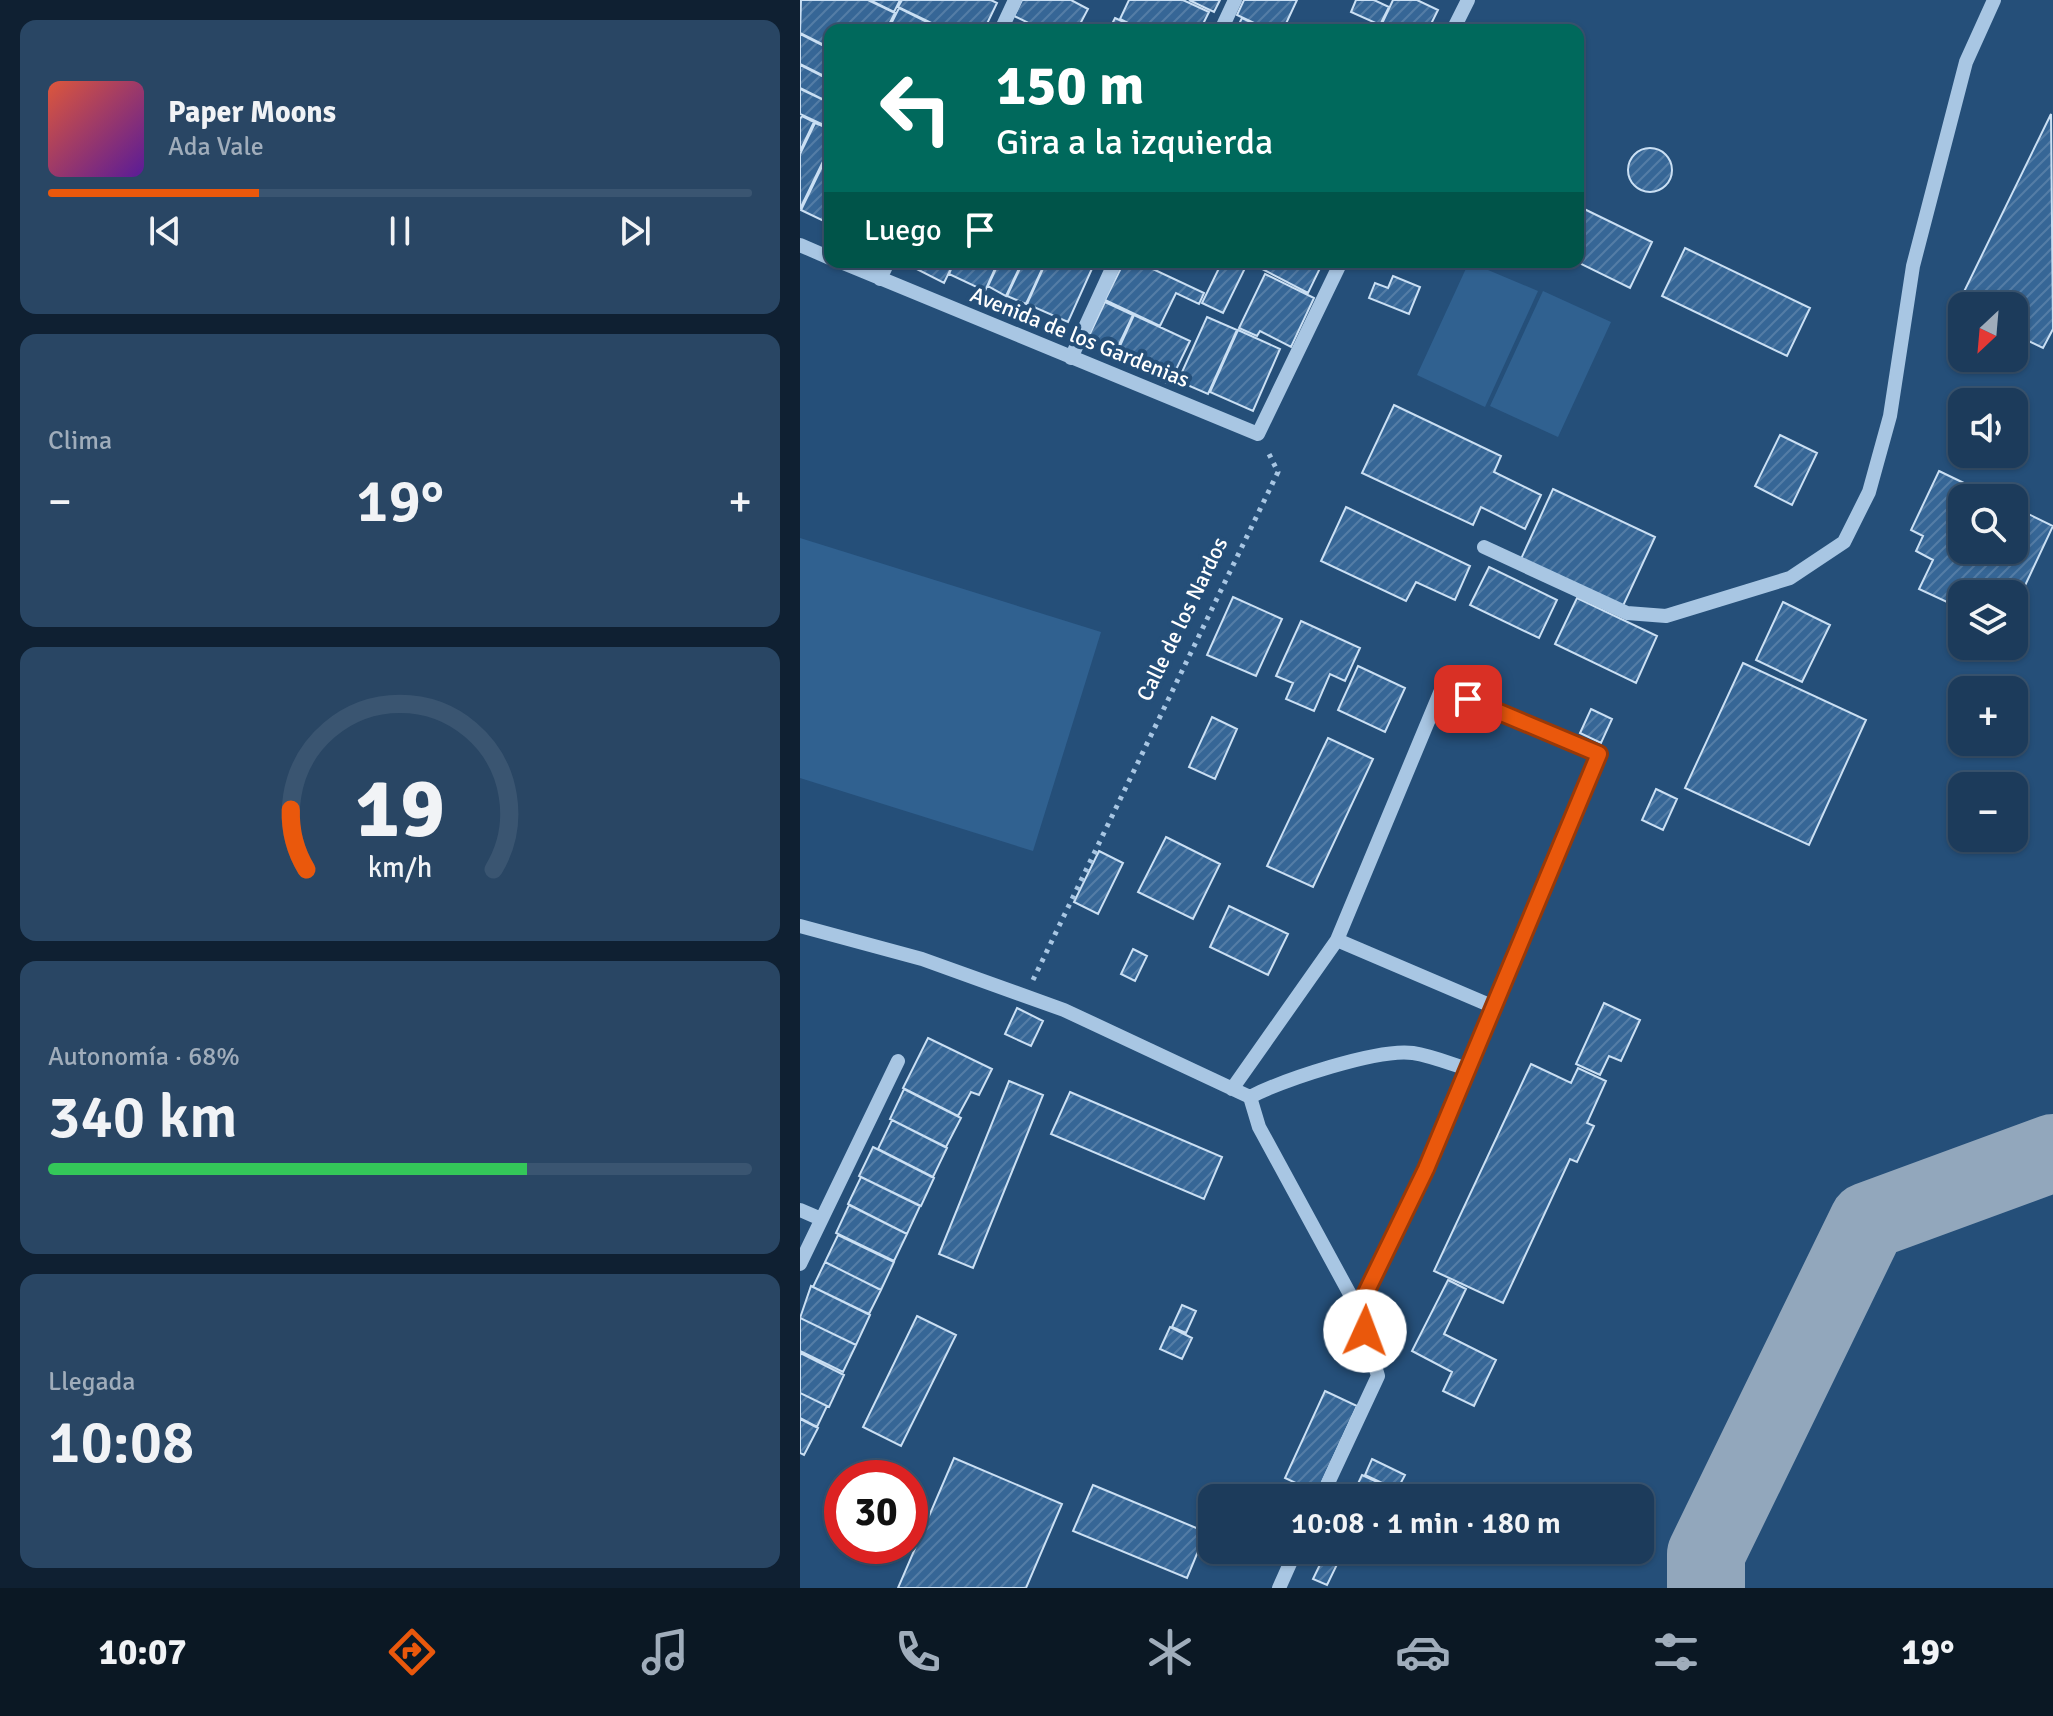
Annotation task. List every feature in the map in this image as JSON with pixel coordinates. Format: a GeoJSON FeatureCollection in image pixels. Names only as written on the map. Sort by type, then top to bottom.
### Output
{"type":"FeatureCollection","features":[{"type":"Feature","properties":{"kind":"street"},"geometry":{"type":"LineString","coordinates":[[1004,24],[1015,0]]}},
{"type":"Feature","properties":{"kind":"street"},"geometry":{"type":"LineString","coordinates":[[1224,24],[1235,0]]}},
{"type":"Feature","properties":{"kind":"street"},"geometry":{"type":"LineString","coordinates":[[1484,547],[1627,613],[1666,616],[1790,578],[1844,542],[1869,492],[1890,416],[1913,266],[1966,62],[1994,0]]}},
{"type":"Feature","properties":{"kind":"street"},"geometry":{"type":"LineString","coordinates":[[1455,24],[1461,2]]}},
{"type":"Feature","properties":{"kind":"street"},"geometry":{"type":"LineString","coordinates":[[800,245],[824,255]]}},
{"type":"Feature","properties":{"kind":"street","name":"Avenida de los Gardenias"},"geometry":{"type":"LineString","coordinates":[[855,268],[1258,434]]}},
{"type":"Feature","properties":{"kind":"street"},"geometry":{"type":"LineString","coordinates":[[880,279],[885,268]]}},
{"type":"Feature","properties":{"kind":"street"},"geometry":{"type":"LineString","coordinates":[[1071,358],[1112,268]]}},
{"type":"Feature","properties":{"kind":"street"},"geometry":{"type":"LineString","coordinates":[[1258,434],[1338,268]]}},
{"type":"Feature","properties":{"kind":"street"},"geometry":{"type":"LineString","coordinates":[[1232,1089],[1337,940],[1442,688],[1599,754],[1426,1169],[1358,1309]]}},
{"type":"Feature","properties":{"kind":"street"},"geometry":{"type":"LineString","coordinates":[[800,926],[922,959],[1064,1010],[1250,1097],[1259,1127],[1358,1309],[1378,1376],[1328,1484]]}},
{"type":"Feature","properties":{"kind":"street"},"geometry":{"type":"LineString","coordinates":[[1337,940],[1494,1007]]}},
{"type":"Feature","properties":{"kind":"street"},"geometry":{"type":"LineString","coordinates":[[1250,1097],[1278,1083],[1363,1060],[1411,1052],[1468,1069]]}},
{"type":"Feature","properties":{"kind":"street"},"geometry":{"type":"LineString","coordinates":[[800,1264],[898,1061]]}},
{"type":"Feature","properties":{"kind":"street"},"geometry":{"type":"LineString","coordinates":[[800,1210],[821,1219]]}},
{"type":"Feature","properties":{"kind":"street"},"geometry":{"type":"LineString","coordinates":[[1279,1588],[1290,1564]]}},
{"type":"Feature","properties":{"kind":"path","name":"Calle de los Nardos"},"geometry":{"type":"LineString","coordinates":[[1025,996],[1278,472],[1258,434]]}},
{"type":"Feature","properties":{"kind":"shaded area"},"geometry":{"type":"Polygon","coordinates":[[[1466,268],[1483,268],[1538,291],[1485,407],[1417,375],[1466,268]]]}},
{"type":"Feature","properties":{"kind":"shaded area"},"geometry":{"type":"Polygon","coordinates":[[[1543,291],[1611,322],[1558,437],[1490,406],[1543,291]]]}},
{"type":"Feature","properties":{"kind":"shaded area"},"geometry":{"type":"Polygon","coordinates":[[[800,538],[1101,632],[1033,851],[800,778],[800,538]]]}},
{"type":"Feature","properties":{"kind":"building"},"geometry":{"type":"Polygon","coordinates":[[[801,0],[868,0],[895,13],[889,24],[824,24],[824,45],[800,33],[801,0]]]}},
{"type":"Feature","properties":{"kind":"building"},"geometry":{"type":"Polygon","coordinates":[[[870,0],[900,0],[894,12],[870,0]]]}},
{"type":"Feature","properties":{"kind":"building"},"geometry":{"type":"Polygon","coordinates":[[[902,0],[991,0],[997,3],[987,24],[933,24],[898,7],[902,0]]]}},
{"type":"Feature","properties":{"kind":"building"},"geometry":{"type":"Polygon","coordinates":[[[1022,0],[1071,0],[1088,9],[1080,24],[1031,24],[1014,16],[1022,0]]]}},
{"type":"Feature","properties":{"kind":"building"},"geometry":{"type":"Polygon","coordinates":[[[1129,0],[1183,0],[1209,12],[1203,24],[1130,24],[1120,19],[1129,0]]]}},
{"type":"Feature","properties":{"kind":"building"},"geometry":{"type":"Polygon","coordinates":[[[1189,0],[1220,0],[1214,12],[1189,0]]]}},
{"type":"Feature","properties":{"kind":"building"},"geometry":{"type":"Polygon","coordinates":[[[1244,0],[1297,0],[1286,24],[1256,24],[1237,15],[1244,0]]]}},
{"type":"Feature","properties":{"kind":"building"},"geometry":{"type":"Polygon","coordinates":[[[1356,0],[1374,0],[1389,7],[1380,24],[1351,12],[1356,0]]]}},
{"type":"Feature","properties":{"kind":"building"},"geometry":{"type":"Polygon","coordinates":[[[1393,0],[1417,0],[1438,10],[1431,24],[1382,24],[1393,0]]]}},
{"type":"Feature","properties":{"kind":"building"},"geometry":{"type":"Polygon","coordinates":[[[899,8],[931,24],[891,24],[899,8]]]}},
{"type":"Feature","properties":{"kind":"building"},"geometry":{"type":"Polygon","coordinates":[[[1115,18],[1128,24],[1112,24],[1115,18]]]}},
{"type":"Feature","properties":{"kind":"building"},"geometry":{"type":"Polygon","coordinates":[[[1242,18],[1254,24],[1239,24],[1242,18]]]}},
{"type":"Feature","properties":{"kind":"building"},"geometry":{"type":"Polygon","coordinates":[[[800,34],[824,46],[824,76],[800,64],[800,34]]]}},
{"type":"Feature","properties":{"kind":"building"},"geometry":{"type":"Polygon","coordinates":[[[800,65],[824,77],[824,100],[800,88],[800,65]]]}},
{"type":"Feature","properties":{"kind":"building"},"geometry":{"type":"Polygon","coordinates":[[[800,89],[824,100],[824,125],[800,114],[800,89]]]}},
{"type":"Feature","properties":{"kind":"building"},"geometry":{"type":"Polygon","coordinates":[[[2051,114],[2053,329],[2043,348],[2028,341],[2028,292],[1964,292],[2051,114]]]}},
{"type":"Feature","properties":{"kind":"building"},"geometry":{"type":"Polygon","coordinates":[[[802,116],[814,122],[800,151],[800,119],[802,116]]]}},
{"type":"Feature","properties":{"kind":"building"},"geometry":{"type":"Polygon","coordinates":[[[815,123],[824,127],[824,159],[800,209],[800,154],[815,123]]]}},
{"type":"Feature","properties":{"kind":"building"},"geometry":{"type":"Polygon","coordinates":[[[1650,148],[1666,154],[1672,170],[1666,186],[1650,192],[1634,186],[1628,170],[1634,154],[1650,148]]]}},
{"type":"Feature","properties":{"kind":"building"},"geometry":{"type":"Polygon","coordinates":[[[824,162],[824,221],[801,210],[824,162]]]}},
{"type":"Feature","properties":{"kind":"building"},"geometry":{"type":"Polygon","coordinates":[[[1584,209],[1652,242],[1630,288],[1584,265],[1584,209]]]}},
{"type":"Feature","properties":{"kind":"building"},"geometry":{"type":"Polygon","coordinates":[[[1685,248],[1810,308],[1787,356],[1662,296],[1685,248]]]}},
{"type":"Feature","properties":{"kind":"building"},"geometry":{"type":"Polygon","coordinates":[[[915,268],[951,268],[944,283],[915,268]]]}},
{"type":"Feature","properties":{"kind":"building"},"geometry":{"type":"Polygon","coordinates":[[[952,268],[995,268],[985,291],[949,274],[952,268]]]}},
{"type":"Feature","properties":{"kind":"building"},"geometry":{"type":"Polygon","coordinates":[[[996,268],[1019,268],[1006,296],[988,286],[996,268]]]}},
{"type":"Feature","properties":{"kind":"building"},"geometry":{"type":"Polygon","coordinates":[[[1020,268],[1043,268],[1026,304],[1007,296],[1020,268]]]}},
{"type":"Feature","properties":{"kind":"building"},"geometry":{"type":"Polygon","coordinates":[[[1043,268],[1092,268],[1068,322],[1027,304],[1043,268]]]}},
{"type":"Feature","properties":{"kind":"building"},"geometry":{"type":"Polygon","coordinates":[[[1121,268],[1151,268],[1204,293],[1199,304],[1176,293],[1160,326],[1105,300],[1121,268]]]}},
{"type":"Feature","properties":{"kind":"building"},"geometry":{"type":"Polygon","coordinates":[[[1219,268],[1245,268],[1223,313],[1202,303],[1219,268]]]}},
{"type":"Feature","properties":{"kind":"building"},"geometry":{"type":"Polygon","coordinates":[[[1260,268],[1320,268],[1308,293],[1260,268]]]}},
{"type":"Feature","properties":{"kind":"building"},"geometry":{"type":"Polygon","coordinates":[[[1265,274],[1314,298],[1291,347],[1260,331],[1257,336],[1239,328],[1265,274]]]}},
{"type":"Feature","properties":{"kind":"building"},"geometry":{"type":"Polygon","coordinates":[[[1393,276],[1420,287],[1409,314],[1369,298],[1375,283],[1388,288],[1393,276]]]}},
{"type":"Feature","properties":{"kind":"building"},"geometry":{"type":"Polygon","coordinates":[[[1105,302],[1133,315],[1115,353],[1087,340],[1105,302]]]}},
{"type":"Feature","properties":{"kind":"building"},"geometry":{"type":"Polygon","coordinates":[[[1134,315],[1190,341],[1169,384],[1114,359],[1134,315]]]}},
{"type":"Feature","properties":{"kind":"building"},"geometry":{"type":"Polygon","coordinates":[[[1207,317],[1237,330],[1208,394],[1178,381],[1207,317]]]}},
{"type":"Feature","properties":{"kind":"building"},"geometry":{"type":"Polygon","coordinates":[[[1238,330],[1280,349],[1253,411],[1210,392],[1238,330]]]}},
{"type":"Feature","properties":{"kind":"building"},"geometry":{"type":"Polygon","coordinates":[[[1394,405],[1501,456],[1494,472],[1541,495],[1525,529],[1481,507],[1473,525],[1362,473],[1394,405]]]}},
{"type":"Feature","properties":{"kind":"building"},"geometry":{"type":"Polygon","coordinates":[[[1780,435],[1817,453],[1792,505],[1755,486],[1780,435]]]}},
{"type":"Feature","properties":{"kind":"building"},"geometry":{"type":"Polygon","coordinates":[[[1939,471],[1966,484],[1948,484],[1948,564],[2028,564],[2028,514],[2053,526],[2028,580],[1948,580],[1948,602],[1919,589],[1933,560],[1916,551],[1923,536],[1911,530],[1939,471]]]}},
{"type":"Feature","properties":{"kind":"building"},"geometry":{"type":"Polygon","coordinates":[[[1553,489],[1655,537],[1622,608],[1520,561],[1553,489]]]}},
{"type":"Feature","properties":{"kind":"building"},"geometry":{"type":"Polygon","coordinates":[[[1346,507],[1470,566],[1455,600],[1416,582],[1406,601],[1321,561],[1346,507]]]}},
{"type":"Feature","properties":{"kind":"building"},"geometry":{"type":"Polygon","coordinates":[[[1489,567],[1557,600],[1539,638],[1470,605],[1489,567]]]}},
{"type":"Feature","properties":{"kind":"building"},"geometry":{"type":"Polygon","coordinates":[[[1233,597],[1282,619],[1256,676],[1207,655],[1233,597]]]}},
{"type":"Feature","properties":{"kind":"building"},"geometry":{"type":"Polygon","coordinates":[[[1577,598],[1657,636],[1636,683],[1555,644],[1577,598]]]}},
{"type":"Feature","properties":{"kind":"building"},"geometry":{"type":"Polygon","coordinates":[[[1783,602],[1830,625],[1802,682],[1756,660],[1783,602]]]}},
{"type":"Feature","properties":{"kind":"building"},"geometry":{"type":"Polygon","coordinates":[[[1301,621],[1360,648],[1345,681],[1330,674],[1314,711],[1286,699],[1293,683],[1276,676],[1301,621]]]}},
{"type":"Feature","properties":{"kind":"building"},"geometry":{"type":"Polygon","coordinates":[[[1743,663],[1866,720],[1809,845],[1685,788],[1743,663]]]}},
{"type":"Feature","properties":{"kind":"building"},"geometry":{"type":"Polygon","coordinates":[[[1358,666],[1405,688],[1385,732],[1338,710],[1358,666]]]}},
{"type":"Feature","properties":{"kind":"building"},"geometry":{"type":"Polygon","coordinates":[[[1591,709],[1612,719],[1601,743],[1580,733],[1591,709]]]}},
{"type":"Feature","properties":{"kind":"building"},"geometry":{"type":"Polygon","coordinates":[[[1212,717],[1237,729],[1215,779],[1189,767],[1212,717]]]}},
{"type":"Feature","properties":{"kind":"building"},"geometry":{"type":"Polygon","coordinates":[[[1328,738],[1373,759],[1313,887],[1267,866],[1328,738]]]}},
{"type":"Feature","properties":{"kind":"building"},"geometry":{"type":"Polygon","coordinates":[[[1656,789],[1677,799],[1663,830],[1642,820],[1656,789]]]}},
{"type":"Feature","properties":{"kind":"building"},"geometry":{"type":"Polygon","coordinates":[[[1166,837],[1220,864],[1193,919],[1138,892],[1166,837]]]}},
{"type":"Feature","properties":{"kind":"building"},"geometry":{"type":"Polygon","coordinates":[[[1099,851],[1123,863],[1098,914],[1074,902],[1099,851]]]}},
{"type":"Feature","properties":{"kind":"building"},"geometry":{"type":"Polygon","coordinates":[[[1229,906],[1288,934],[1268,975],[1210,947],[1229,906]]]}},
{"type":"Feature","properties":{"kind":"building"},"geometry":{"type":"Polygon","coordinates":[[[1133,949],[1147,956],[1135,981],[1121,974],[1133,949]]]}},
{"type":"Feature","properties":{"kind":"building"},"geometry":{"type":"Polygon","coordinates":[[[1604,1003],[1640,1020],[1621,1061],[1609,1056],[1600,1075],[1576,1064],[1604,1003]]]}},
{"type":"Feature","properties":{"kind":"building"},"geometry":{"type":"Polygon","coordinates":[[[1017,1008],[1043,1021],[1031,1046],[1005,1034],[1017,1008]]]}},
{"type":"Feature","properties":{"kind":"building"},"geometry":{"type":"Polygon","coordinates":[[[928,1038],[992,1069],[979,1095],[971,1092],[958,1116],[903,1088],[928,1038]]]}},
{"type":"Feature","properties":{"kind":"building"},"geometry":{"type":"Polygon","coordinates":[[[1531,1064],[1571,1083],[1578,1068],[1606,1081],[1587,1123],[1594,1126],[1577,1162],[1570,1159],[1503,1303],[1434,1271],[1531,1064]]]}},
{"type":"Feature","properties":{"kind":"building"},"geometry":{"type":"Polygon","coordinates":[[[1009,1081],[1043,1095],[973,1268],[939,1254],[1009,1081]]]}},
{"type":"Feature","properties":{"kind":"building"},"geometry":{"type":"Polygon","coordinates":[[[904,1089],[961,1118],[946,1147],[890,1119],[904,1089]]]}},
{"type":"Feature","properties":{"kind":"building"},"geometry":{"type":"Polygon","coordinates":[[[1070,1092],[1222,1157],[1204,1199],[1051,1134],[1070,1092]]]}},
{"type":"Feature","properties":{"kind":"building"},"geometry":{"type":"Polygon","coordinates":[[[892,1120],[947,1148],[933,1177],[878,1149],[892,1120]]]}},
{"type":"Feature","properties":{"kind":"building"},"geometry":{"type":"Polygon","coordinates":[[[873,1147],[934,1178],[921,1206],[859,1176],[873,1147]]]}},
{"type":"Feature","properties":{"kind":"building"},"geometry":{"type":"Polygon","coordinates":[[[861,1177],[920,1206],[907,1234],[848,1204],[861,1177]]]}},
{"type":"Feature","properties":{"kind":"building"},"geometry":{"type":"Polygon","coordinates":[[[849,1205],[907,1234],[894,1261],[836,1233],[849,1205]]]}},
{"type":"Feature","properties":{"kind":"building"},"geometry":{"type":"Polygon","coordinates":[[[838,1235],[894,1262],[881,1290],[825,1262],[838,1235]]]}},
{"type":"Feature","properties":{"kind":"building"},"geometry":{"type":"Polygon","coordinates":[[[825,1262],[881,1290],[869,1314],[813,1287],[825,1262]]]}},
{"type":"Feature","properties":{"kind":"building"},"geometry":{"type":"Polygon","coordinates":[[[1448,1280],[1466,1289],[1444,1334],[1496,1360],[1474,1406],[1443,1391],[1452,1372],[1412,1351],[1448,1280]]]}},
{"type":"Feature","properties":{"kind":"building"},"geometry":{"type":"Polygon","coordinates":[[[811,1286],[870,1315],[856,1345],[800,1318],[811,1286]]]}},
{"type":"Feature","properties":{"kind":"building"},"geometry":{"type":"Polygon","coordinates":[[[1182,1305],[1196,1311],[1186,1333],[1172,1327],[1182,1305]]]}},
{"type":"Feature","properties":{"kind":"building"},"geometry":{"type":"Polygon","coordinates":[[[917,1316],[956,1335],[901,1446],[863,1427],[917,1316]]]}},
{"type":"Feature","properties":{"kind":"building"},"geometry":{"type":"Polygon","coordinates":[[[800,1318],[856,1345],[843,1372],[800,1351],[800,1318]]]}},
{"type":"Feature","properties":{"kind":"building"},"geometry":{"type":"Polygon","coordinates":[[[1170,1327],[1192,1338],[1182,1359],[1160,1349],[1170,1327]]]}},
{"type":"Feature","properties":{"kind":"building"},"geometry":{"type":"Polygon","coordinates":[[[800,1353],[844,1375],[829,1407],[800,1393],[800,1353]]]}},
{"type":"Feature","properties":{"kind":"building"},"geometry":{"type":"Polygon","coordinates":[[[1325,1391],[1357,1406],[1321,1484],[1298,1484],[1285,1478],[1325,1391]]]}},
{"type":"Feature","properties":{"kind":"building"},"geometry":{"type":"Polygon","coordinates":[[[800,1393],[827,1406],[817,1427],[800,1418],[800,1393]]]}},
{"type":"Feature","properties":{"kind":"building"},"geometry":{"type":"Polygon","coordinates":[[[800,1419],[818,1428],[804,1455],[800,1453],[800,1419]]]}},
{"type":"Feature","properties":{"kind":"building"},"geometry":{"type":"Polygon","coordinates":[[[954,1458],[1062,1504],[1026,1588],[898,1588],[908,1564],[928,1564],[928,1518],[954,1458]]]}},
{"type":"Feature","properties":{"kind":"building"},"geometry":{"type":"Polygon","coordinates":[[[1372,1459],[1405,1475],[1400,1484],[1384,1484],[1365,1475],[1372,1459]]]}},
{"type":"Feature","properties":{"kind":"building"},"geometry":{"type":"Polygon","coordinates":[[[1362,1475],[1382,1484],[1358,1484],[1362,1475]]]}},
{"type":"Feature","properties":{"kind":"building"},"geometry":{"type":"Polygon","coordinates":[[[1093,1485],[1198,1529],[1198,1551],[1187,1578],[1073,1531],[1093,1485]]]}},
{"type":"Feature","properties":{"kind":"building"},"geometry":{"type":"Polygon","coordinates":[[[1320,1564],[1337,1564],[1327,1585],[1313,1579],[1320,1564]]]}},
{"type":"Feature","properties":{"kind":"taxiway"},"geometry":{"type":"LineString","coordinates":[[1706,1588],[1706,1554],[1868,1221],[2053,1153]]}},
{"type":"Feature","properties":{"kind":"route"},"geometry":{"type":"LineString","coordinates":[[1365,1331],[1358,1309],[1426,1169],[1599,754],[1468,699]]}}]}
